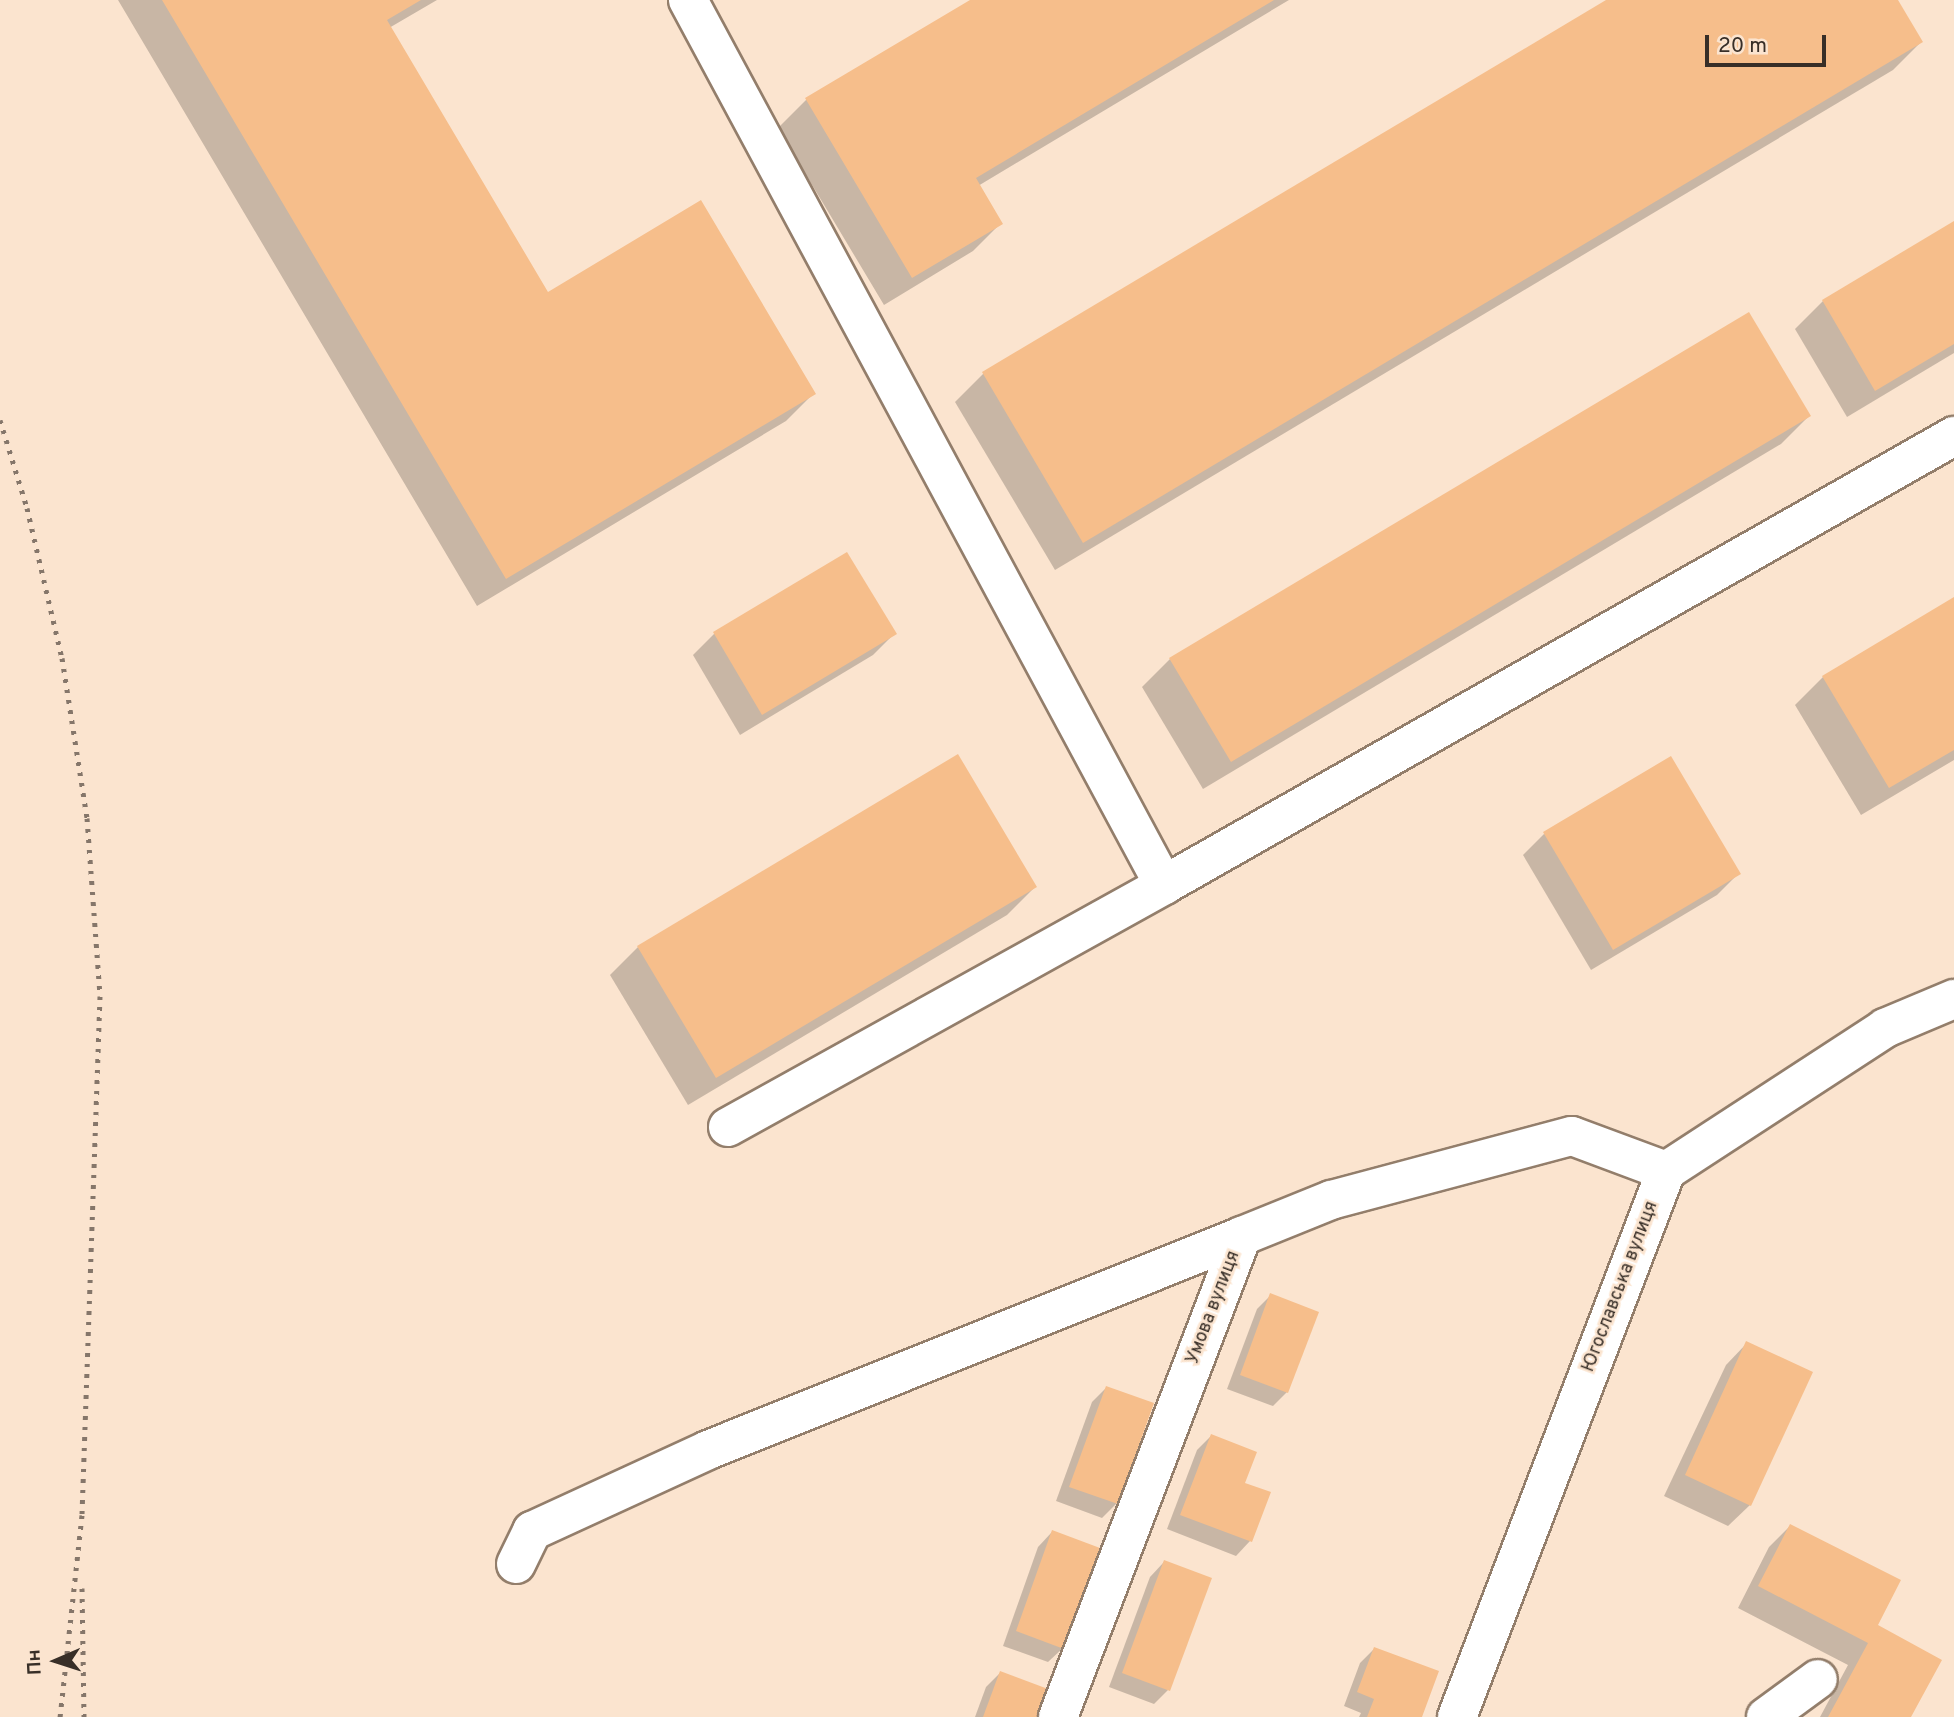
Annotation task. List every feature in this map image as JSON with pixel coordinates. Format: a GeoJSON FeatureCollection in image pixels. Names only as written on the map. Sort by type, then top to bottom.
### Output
{"type":"FeatureCollection","features":[{"type":"Feature","properties":{"kind":"street"},"geometry":{"type":"LineString","coordinates":[[688,0],[1164,885]]}},
{"type":"Feature","properties":{"kind":"street"},"geometry":{"type":"LineString","coordinates":[[728,1127],[1164,885],[1954,436]]}},
{"type":"Feature","properties":{"kind":"street"},"geometry":{"type":"LineString","coordinates":[[1666,1171],[1885,1028],[1954,999]]}},
{"type":"Feature","properties":{"kind":"street","name":"Умова вулиця"},"geometry":{"type":"LineString","coordinates":[[1058,1717],[1242,1236],[1331,1200],[1572,1136],[1666,1171]]}},
{"type":"Feature","properties":{"kind":"street","name":"Югославська вулиця"},"geometry":{"type":"LineString","coordinates":[[1457,1717],[1666,1171]]}},
{"type":"Feature","properties":{"kind":"street"},"geometry":{"type":"LineString","coordinates":[[516,1564],[532,1531],[708,1450],[1242,1236]]}},
{"type":"Feature","properties":{"kind":"street"},"geometry":{"type":"LineString","coordinates":[[1766,1717],[1818,1679]]}},
{"type":"Feature","properties":{"kind":"building"},"geometry":{"type":"Polygon","coordinates":[[[162,0],[421,0],[387,20],[548,292],[701,200],[816,394],[506,579],[162,0]]]}},
{"type":"Feature","properties":{"kind":"building"},"geometry":{"type":"Polygon","coordinates":[[[970,0],[1274,0],[976,178],[1003,224],[912,278],[805,98],[970,0]]]}},
{"type":"Feature","properties":{"kind":"building"},"geometry":{"type":"Polygon","coordinates":[[[1606,0],[1898,0],[1923,42],[1083,543],[982,372],[1606,0]]]}},
{"type":"Feature","properties":{"kind":"building"},"geometry":{"type":"Polygon","coordinates":[[[1954,221],[1954,344],[1875,391],[1822,300],[1954,221]]]}},
{"type":"Feature","properties":{"kind":"building"},"geometry":{"type":"Polygon","coordinates":[[[1749,312],[1811,416],[1231,762],[1169,658],[1749,312]]]}},
{"type":"Feature","properties":{"kind":"building"},"geometry":{"type":"Polygon","coordinates":[[[847,552],[897,634],[762,715],[713,632],[847,552]]]}},
{"type":"Feature","properties":{"kind":"building"},"geometry":{"type":"Polygon","coordinates":[[[1954,597],[1954,750],[1889,788],[1822,676],[1954,597]]]}},
{"type":"Feature","properties":{"kind":"building"},"geometry":{"type":"Polygon","coordinates":[[[958,754],[1037,887],[716,1078],[637,946],[958,754]]]}},
{"type":"Feature","properties":{"kind":"building"},"geometry":{"type":"Polygon","coordinates":[[[1671,756],[1741,874],[1613,950],[1543,832],[1671,756]]]}},
{"type":"Feature","properties":{"kind":"building"},"geometry":{"type":"Polygon","coordinates":[[[1270,1293],[1319,1312],[1288,1393],[1240,1375],[1270,1293]]]}},
{"type":"Feature","properties":{"kind":"building"},"geometry":{"type":"Polygon","coordinates":[[[1746,1341],[1813,1372],[1751,1506],[1685,1475],[1746,1341]]]}},
{"type":"Feature","properties":{"kind":"building"},"geometry":{"type":"Polygon","coordinates":[[[1106,1386],[1154,1403],[1118,1504],[1069,1487],[1106,1386]]]}},
{"type":"Feature","properties":{"kind":"building"},"geometry":{"type":"Polygon","coordinates":[[[1211,1434],[1257,1452],[1245,1483],[1271,1492],[1252,1542],[1180,1515],[1211,1434]]]}},
{"type":"Feature","properties":{"kind":"building"},"geometry":{"type":"Polygon","coordinates":[[[1790,1524],[1901,1580],[1878,1625],[1942,1660],[1911,1717],[1828,1717],[1868,1643],[1758,1586],[1790,1524]]]}},
{"type":"Feature","properties":{"kind":"building"},"geometry":{"type":"Polygon","coordinates":[[[1052,1530],[1100,1548],[1064,1649],[1016,1631],[1052,1530]]]}},
{"type":"Feature","properties":{"kind":"building"},"geometry":{"type":"Polygon","coordinates":[[[1164,1560],[1212,1578],[1170,1691],[1122,1673],[1164,1560]]]}},
{"type":"Feature","properties":{"kind":"building"},"geometry":{"type":"Polygon","coordinates":[[[1374,1647],[1439,1671],[1422,1717],[1367,1717],[1374,1699],[1357,1692],[1374,1647]]]}},
{"type":"Feature","properties":{"kind":"building"},"geometry":{"type":"Polygon","coordinates":[[[1000,1671],[1048,1689],[1038,1717],[983,1717],[1000,1671]]]}},
{"type":"Feature","properties":{"kind":"railway"},"geometry":{"type":"LineString","coordinates":[[0,420],[27,508],[62,658],[87,818],[100,996],[82,1515],[60,1717]]}},
{"type":"Feature","properties":{"kind":"railway"},"geometry":{"type":"LineString","coordinates":[[82,1588],[84,1717]]}}]}
